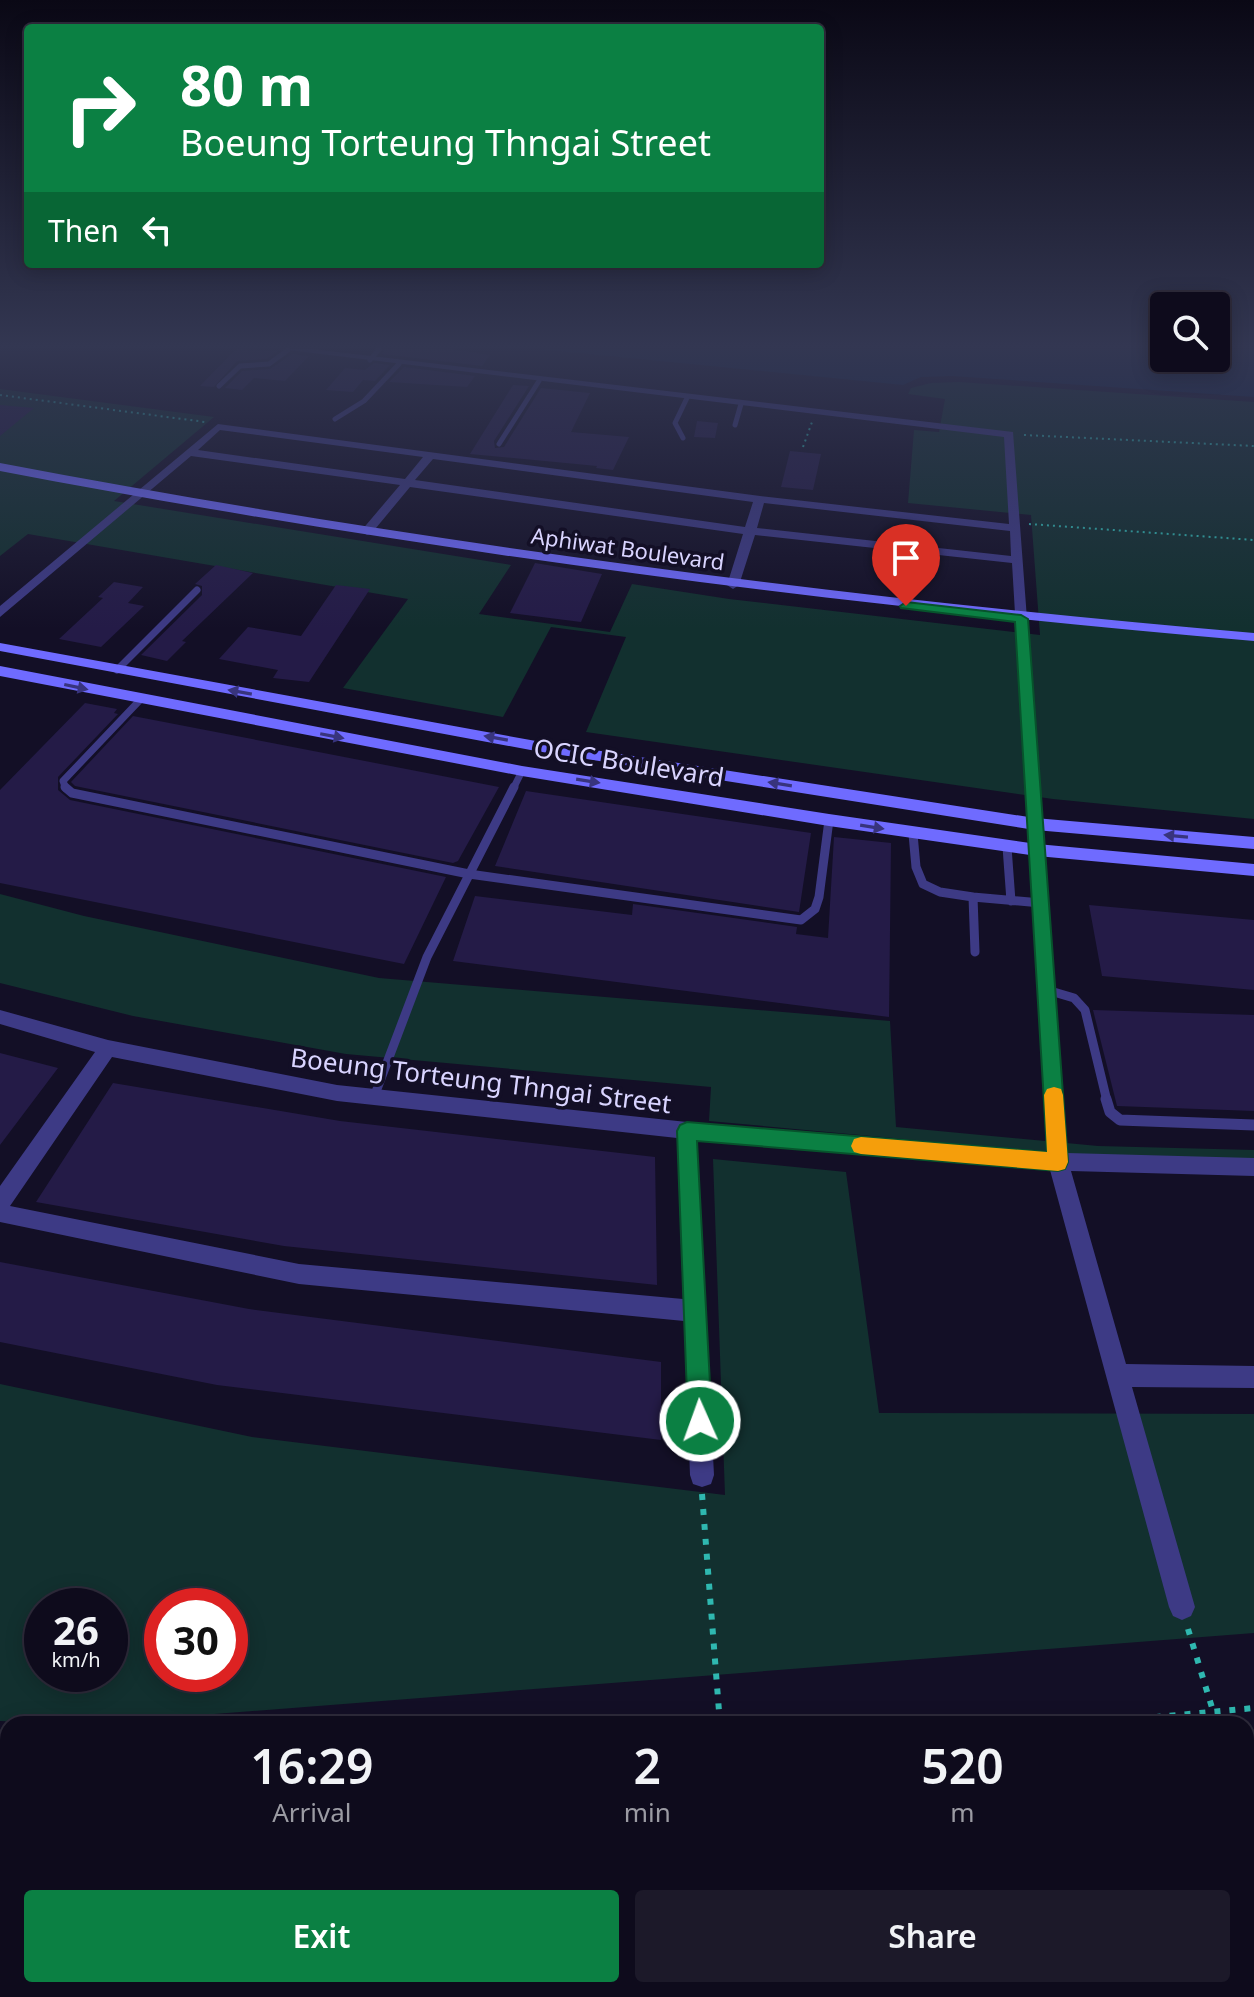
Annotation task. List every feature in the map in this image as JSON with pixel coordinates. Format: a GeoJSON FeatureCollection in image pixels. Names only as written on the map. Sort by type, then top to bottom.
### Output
{"type":"FeatureCollection","features":[{"type":"Feature","properties":{"kind":"street"},"geometry":{"type":"LineString","coordinates":[[0,613],[200,442]]}},
{"type":"Feature","properties":{"kind":"street"},"geometry":{"type":"LineString","coordinates":[[325,442],[760,499],[1016,528]]}},
{"type":"Feature","properties":{"kind":"street"},"geometry":{"type":"LineString","coordinates":[[1010,442],[1058,1162],[1182,1607]]}},
{"type":"Feature","properties":{"kind":"street"},"geometry":{"type":"LineString","coordinates":[[189,452],[406,485],[750,531],[1018,560]]}},
{"type":"Feature","properties":{"kind":"street"},"geometry":{"type":"LineString","coordinates":[[367,531],[429,457]]}},
{"type":"Feature","properties":{"kind":"street","name":"Aphiwat Boulevard"},"geometry":{"type":"LineString","coordinates":[[0,467],[139,494],[367,531],[733,585],[1021,619],[1254,637]]}},
{"type":"Feature","properties":{"kind":"street"},"geometry":{"type":"LineString","coordinates":[[733,585],[760,499]]}},
{"type":"Feature","properties":{"kind":"street","name":"OCIC Boulevard"},"geometry":{"type":"LineString","coordinates":[[0,647],[536,746],[1035,824],[1254,843]]}},
{"type":"Feature","properties":{"kind":"street","name":"OCIC Boulevard"},"geometry":{"type":"LineString","coordinates":[[0,671],[522,771],[913,834],[1007,847],[1254,870]]}},
{"type":"Feature","properties":{"kind":"street","name":"Boeung Torteung Thngai Street"},"geometry":{"type":"LineString","coordinates":[[0,1017],[108,1048],[337,1093],[687,1131],[1058,1162],[1254,1167]]}},
{"type":"Feature","properties":{"kind":"street"},"geometry":{"type":"LineString","coordinates":[[0,1203],[108,1048]]}},
{"type":"Feature","properties":{"kind":"street"},"geometry":{"type":"LineString","coordinates":[[687,1131],[702,1475]]}},
{"type":"Feature","properties":{"kind":"street"},"geometry":{"type":"LineString","coordinates":[[0,1213],[299,1274],[695,1311]]}},
{"type":"Feature","properties":{"kind":"street"},"geometry":{"type":"LineString","coordinates":[[1117,1375],[1254,1377]]}},
{"type":"Feature","properties":{"kind":"lane"},"geometry":{"type":"LineString","coordinates":[[117,670],[197,590]]}},
{"type":"Feature","properties":{"kind":"lane"},"geometry":{"type":"LineString","coordinates":[[140,700],[63,781],[65,788],[72,793],[469,874],[801,920],[815,909],[819,897],[829,820]]}},
{"type":"Feature","properties":{"kind":"lane"},"geometry":{"type":"LineString","coordinates":[[374,1097],[427,957],[522,771]]}},
{"type":"Feature","properties":{"kind":"lane"},"geometry":{"type":"LineString","coordinates":[[913,834],[916,875],[929,890],[1041,903]]}},
{"type":"Feature","properties":{"kind":"lane"},"geometry":{"type":"LineString","coordinates":[[1007,847],[1011,901]]}},
{"type":"Feature","properties":{"kind":"lane"},"geometry":{"type":"LineString","coordinates":[[973,897],[975,952]]}},
{"type":"Feature","properties":{"kind":"lane"},"geometry":{"type":"LineString","coordinates":[[1047,990],[1074,998],[1085,1010],[1110,1112],[1120,1120],[1254,1125]]}},
{"type":"Feature","properties":{"kind":"path"},"geometry":{"type":"LineString","coordinates":[[803,447],[805,442]]}},
{"type":"Feature","properties":{"kind":"path"},"geometry":{"type":"LineString","coordinates":[[1176,442],[1254,446]]}},
{"type":"Feature","properties":{"kind":"path"},"geometry":{"type":"LineString","coordinates":[[1016,528],[1032,523],[1254,540]]}},
{"type":"Feature","properties":{"kind":"path"},"geometry":{"type":"LineString","coordinates":[[702,1475],[719,1716]]}},
{"type":"Feature","properties":{"kind":"path"},"geometry":{"type":"LineString","coordinates":[[1182,1607],[1213,1711]]}},
{"type":"Feature","properties":{"kind":"path"},"geometry":{"type":"LineString","coordinates":[[1162,1716],[1254,1708]]}},
{"type":"Feature","properties":{"kind":"green space"},"geometry":{"type":"Polygon","coordinates":[[[0,442],[184,442],[114,501],[511,565],[479,614],[610,632],[632,584],[729,599],[1040,635],[1031,515],[908,503],[913,442],[1254,442],[1254,819],[1053,799],[586,732],[626,637],[551,627],[503,717],[343,688],[408,599],[28,534],[0,556],[0,442]]]}},
{"type":"Feature","properties":{"kind":"green space"},"geometry":{"type":"Polygon","coordinates":[[[0,894],[84,916],[379,978],[890,1021],[896,1127],[1098,1146],[1254,1150],[1254,1160],[1099,1157],[709,1121],[711,1087],[346,1054],[133,1016],[0,983],[0,894]]]}},
{"type":"Feature","properties":{"kind":"green space"},"geometry":{"type":"Polygon","coordinates":[[[713,1159],[846,1172],[879,1413],[1254,1414],[1254,1633],[189,1716],[0,1716],[0,1384],[252,1437],[725,1495],[713,1159]]]}},
{"type":"Feature","properties":{"kind":"building"},"geometry":{"type":"Polygon","coordinates":[[[477,442],[494,442],[495,448],[504,447],[507,442],[626,442],[613,470],[470,454],[477,442]]]}},
{"type":"Feature","properties":{"kind":"building"},"geometry":{"type":"Polygon","coordinates":[[[790,451],[821,454],[813,490],[781,487],[790,451]]]}},
{"type":"Feature","properties":{"kind":"building"},"geometry":{"type":"Polygon","coordinates":[[[535,563],[602,574],[581,622],[510,613],[535,563]]]}},
{"type":"Feature","properties":{"kind":"building"},"geometry":{"type":"Polygon","coordinates":[[[216,565],[253,573],[182,641],[186,642],[167,661],[141,655],[202,595],[202,586],[195,584],[216,565]]]}},
{"type":"Feature","properties":{"kind":"building"},"geometry":{"type":"Polygon","coordinates":[[[114,582],[143,587],[128,603],[144,606],[101,647],[59,639],[103,598],[98,597],[114,582]]]}},
{"type":"Feature","properties":{"kind":"building"},"geometry":{"type":"Polygon","coordinates":[[[336,585],[370,589],[309,682],[273,678],[278,670],[219,659],[248,627],[301,636],[336,585]]]}},
{"type":"Feature","properties":{"kind":"building"},"geometry":{"type":"Polygon","coordinates":[[[85,703],[117,709],[114,713],[118,714],[58,777],[58,790],[70,800],[446,877],[404,964],[0,883],[0,790],[85,703]]]}},
{"type":"Feature","properties":{"kind":"building"},"geometry":{"type":"Polygon","coordinates":[[[133,716],[499,787],[458,861],[453,863],[75,786],[71,782],[133,716]]]}},
{"type":"Feature","properties":{"kind":"building"},"geometry":{"type":"Polygon","coordinates":[[[526,791],[811,833],[799,912],[495,866],[526,791]]]}},
{"type":"Feature","properties":{"kind":"building"},"geometry":{"type":"Polygon","coordinates":[[[834,837],[891,843],[889,1017],[453,961],[475,896],[632,915],[633,904],[797,927],[796,934],[828,938],[834,837]]]}},
{"type":"Feature","properties":{"kind":"building"},"geometry":{"type":"Polygon","coordinates":[[[1089,905],[1254,920],[1254,990],[1102,976],[1089,905]]]}},
{"type":"Feature","properties":{"kind":"building"},"geometry":{"type":"Polygon","coordinates":[[[1093,1010],[1254,1015],[1254,1111],[1117,1106],[1093,1010]]]}},
{"type":"Feature","properties":{"kind":"building"},"geometry":{"type":"Polygon","coordinates":[[[0,1053],[58,1068],[0,1145],[0,1053]]]}},
{"type":"Feature","properties":{"kind":"building"},"geometry":{"type":"Polygon","coordinates":[[[113,1083],[340,1121],[655,1157],[657,1285],[284,1246],[36,1202],[113,1083]]]}},
{"type":"Feature","properties":{"kind":"building"},"geometry":{"type":"Polygon","coordinates":[[[0,1262],[249,1309],[661,1362],[661,1440],[217,1385],[0,1342],[0,1262]]]}},
{"type":"Feature","properties":{"kind":"slow traffic"},"geometry":{"type":"LineString","coordinates":[[861,1146],[1058,1162],[1054,1095]]}},
{"type":"Feature","properties":{"kind":"route"},"geometry":{"type":"LineString","coordinates":[[700,1421],[687,1131],[1058,1162],[1021,619],[906,606]]}}]}
